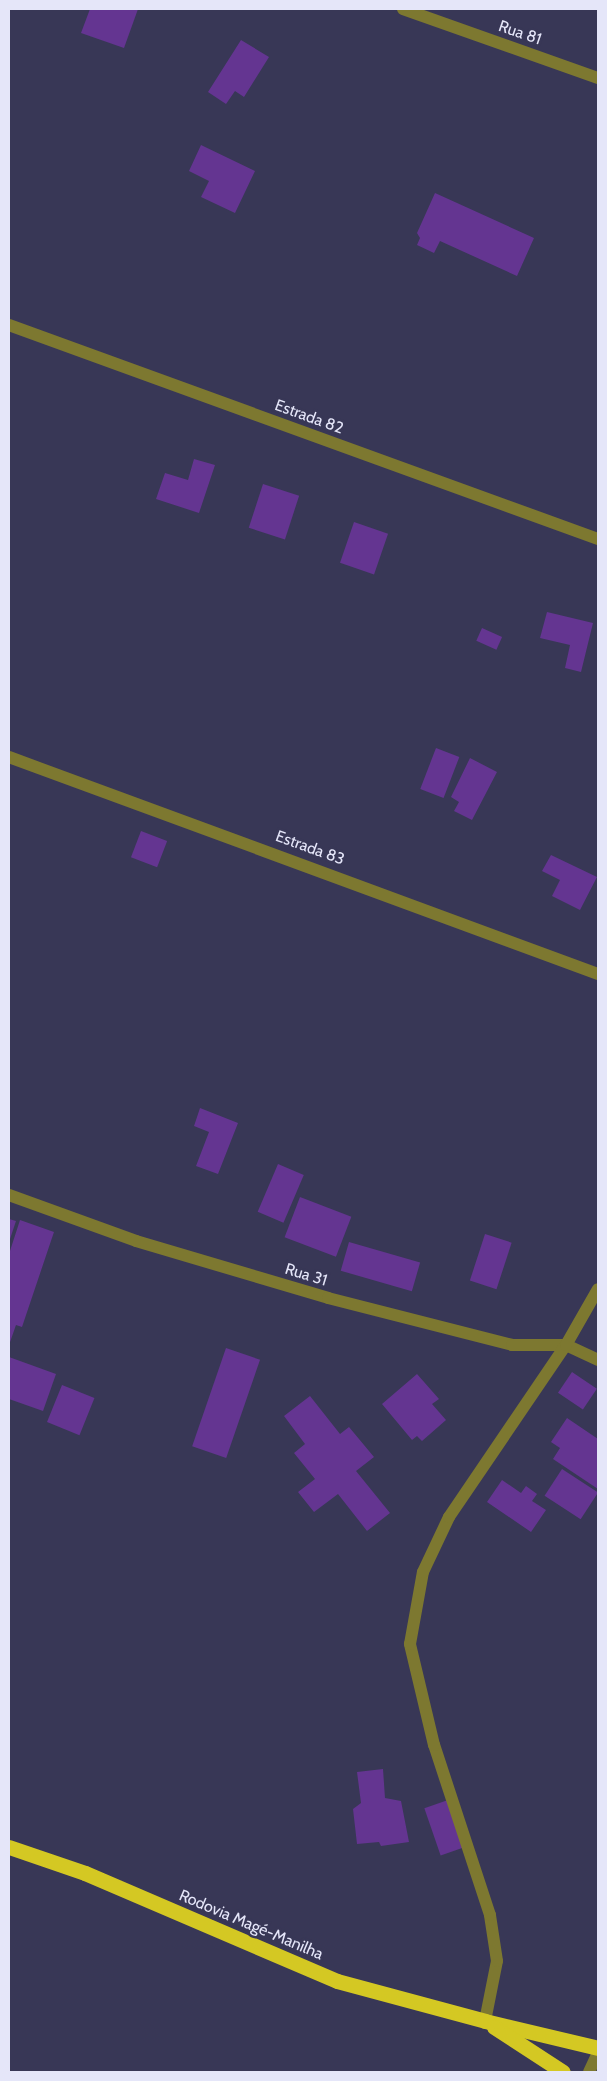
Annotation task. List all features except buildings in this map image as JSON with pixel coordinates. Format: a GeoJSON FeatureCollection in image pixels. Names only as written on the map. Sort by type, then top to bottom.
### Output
{"type":"FeatureCollection","features":[{"type":"Feature","properties":{"kind":"highway","name":"Rodovia Magé-Manilha"},"geometry":{"type":"LineString","coordinates":[[9,1847],[85,1874],[337,1981],[485,2021],[598,2048]]}},
{"type":"Feature","properties":{"kind":"highway","name":"Rodovia Magé-Manilha"},"geometry":{"type":"LineString","coordinates":[[485,2021],[563,2072]]}},
{"type":"Feature","properties":{"kind":"street","name":"Rua 81"},"geometry":{"type":"LineString","coordinates":[[403,9],[598,78]]}},
{"type":"Feature","properties":{"kind":"street","name":"Estrada 82"},"geometry":{"type":"LineString","coordinates":[[9,325],[598,539]]}},
{"type":"Feature","properties":{"kind":"street","name":"Estrada 83"},"geometry":{"type":"LineString","coordinates":[[9,757],[598,974]]}},
{"type":"Feature","properties":{"kind":"street","name":"Rua 31"},"geometry":{"type":"LineString","coordinates":[[9,1195],[136,1240],[328,1298],[512,1345],[566,1345],[598,1360]]}},
{"type":"Feature","properties":{"kind":"street"},"geometry":{"type":"LineString","coordinates":[[485,2021],[497,1961],[490,1915],[434,1745],[410,1644],[423,1572],[449,1518],[566,1345],[598,1289]]}},
{"type":"Feature","properties":{"kind":"street"},"geometry":{"type":"LineString","coordinates":[[588,2072],[598,2053]]}}]}
